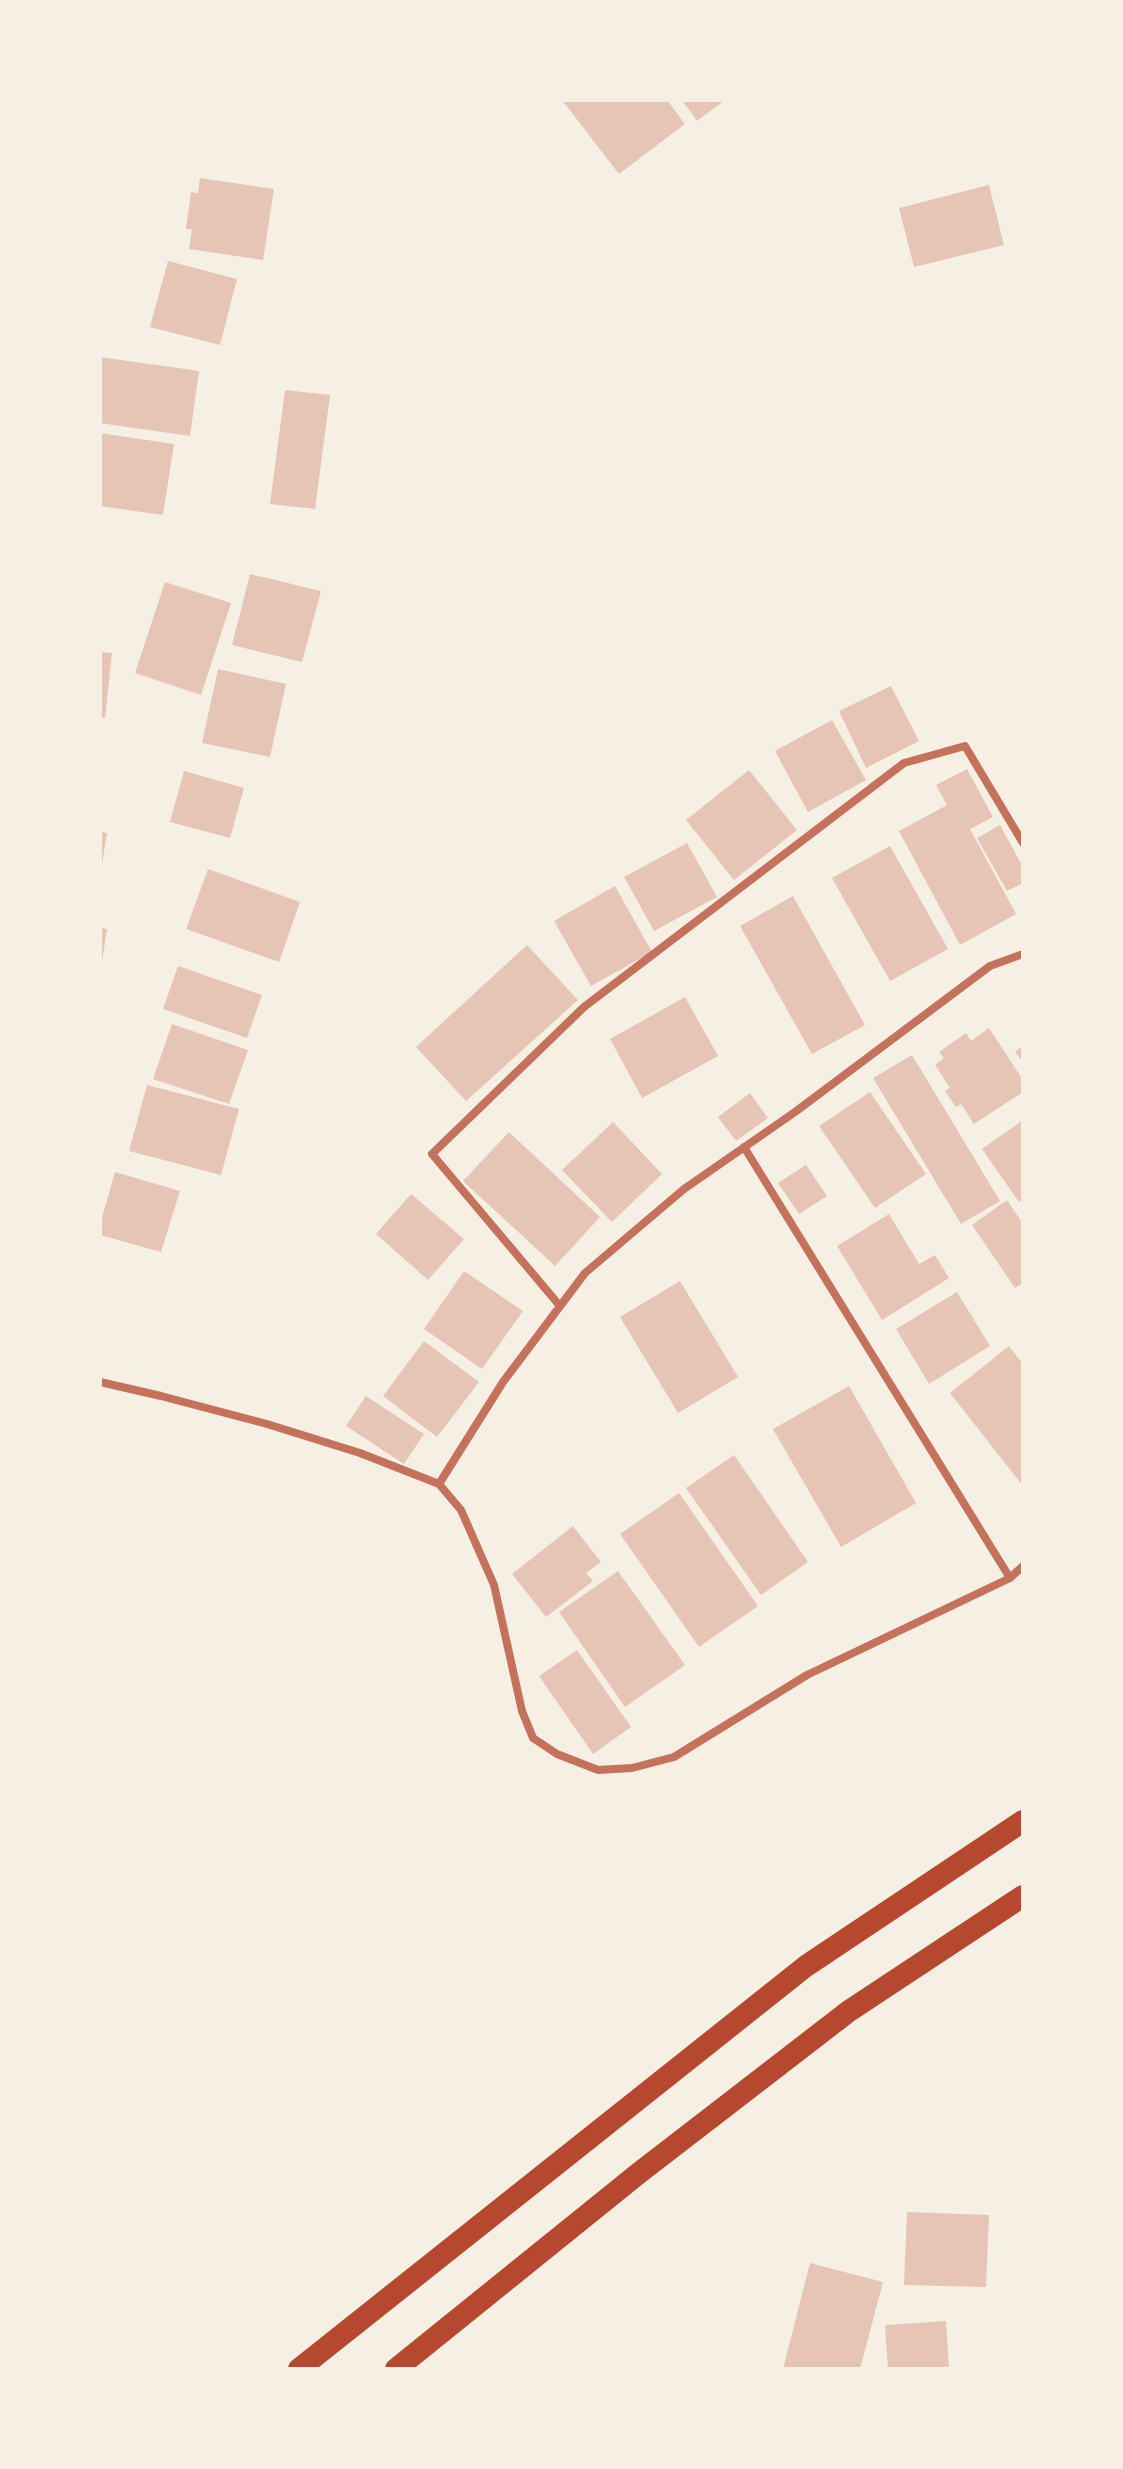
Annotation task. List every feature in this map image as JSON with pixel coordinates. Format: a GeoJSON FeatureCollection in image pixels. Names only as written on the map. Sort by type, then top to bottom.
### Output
{"type":"FeatureCollection","features":[{"type":"Feature","properties":{"kind":"highway"},"geometry":{"type":"LineString","coordinates":[[299,2369],[806,1966],[1023,1821]]}},
{"type":"Feature","properties":{"kind":"highway"},"geometry":{"type":"LineString","coordinates":[[396,2369],[639,2173],[849,2011],[1023,1896]]}},
{"type":"Feature","properties":{"kind":"street"},"geometry":{"type":"LineString","coordinates":[[560,1306],[432,1154],[584,1007],[904,763],[965,746],[1023,843]]}},
{"type":"Feature","properties":{"kind":"street"},"geometry":{"type":"LineString","coordinates":[[439,1484],[503,1382],[585,1273],[684,1189],[795,1112],[990,966],[1023,954]]}},
{"type":"Feature","properties":{"kind":"street"},"geometry":{"type":"LineString","coordinates":[[744,1147],[1010,1578]]}},
{"type":"Feature","properties":{"kind":"street"},"geometry":{"type":"LineString","coordinates":[[100,1382],[267,1424],[360,1453],[439,1484],[461,1510],[494,1585],[522,1711],[533,1738],[557,1754],[598,1770],[632,1768],[674,1757],[807,1675],[1010,1578],[1023,1566]]}},
{"type":"Feature","properties":{"kind":"building"},"geometry":{"type":"Polygon","coordinates":[[[562,100],[667,100],[685,124],[619,174],[562,100]]]}},
{"type":"Feature","properties":{"kind":"building"},"geometry":{"type":"Polygon","coordinates":[[[682,100],[725,100],[697,121],[682,100]]]}},
{"type":"Feature","properties":{"kind":"building"},"geometry":{"type":"Polygon","coordinates":[[[200,178],[274,189],[263,260],[189,249],[192,229],[186,229],[191,192],[198,193],[200,178]]]}},
{"type":"Feature","properties":{"kind":"building"},"geometry":{"type":"Polygon","coordinates":[[[989,185],[1004,245],[914,267],[899,208],[989,185]]]}},
{"type":"Feature","properties":{"kind":"building"},"geometry":{"type":"Polygon","coordinates":[[[168,261],[237,279],[220,345],[150,327],[168,261]]]}},
{"type":"Feature","properties":{"kind":"building"},"geometry":{"type":"Polygon","coordinates":[[[100,357],[199,371],[190,436],[100,423],[100,357]]]}},
{"type":"Feature","properties":{"kind":"building"},"geometry":{"type":"Polygon","coordinates":[[[285,390],[330,395],[315,509],[270,504],[285,390]]]}},
{"type":"Feature","properties":{"kind":"building"},"geometry":{"type":"Polygon","coordinates":[[[100,433],[174,444],[163,515],[100,506],[100,433]]]}},
{"type":"Feature","properties":{"kind":"building"},"geometry":{"type":"Polygon","coordinates":[[[250,574],[321,591],[302,662],[232,645],[250,574]]]}},
{"type":"Feature","properties":{"kind":"building"},"geometry":{"type":"Polygon","coordinates":[[[165,582],[231,603],[201,695],[135,673],[165,582]]]}},
{"type":"Feature","properties":{"kind":"building"},"geometry":{"type":"Polygon","coordinates":[[[100,652],[112,653],[105,718],[100,717],[100,652]]]}},
{"type":"Feature","properties":{"kind":"building"},"geometry":{"type":"Polygon","coordinates":[[[218,669],[286,684],[270,757],[202,743],[218,669]]]}},
{"type":"Feature","properties":{"kind":"building"},"geometry":{"type":"Polygon","coordinates":[[[891,686],[919,741],[866,768],[839,711],[891,686]]]}},
{"type":"Feature","properties":{"kind":"building"},"geometry":{"type":"Polygon","coordinates":[[[832,720],[866,780],[808,812],[775,751],[832,720]]]}},
{"type":"Feature","properties":{"kind":"building"},"geometry":{"type":"Polygon","coordinates":[[[967,769],[993,817],[970,829],[1016,914],[960,945],[899,831],[947,805],[936,785],[967,769]]]}},
{"type":"Feature","properties":{"kind":"building"},"geometry":{"type":"Polygon","coordinates":[[[749,770],[797,830],[734,880],[686,820],[749,770]]]}},
{"type":"Feature","properties":{"kind":"building"},"geometry":{"type":"Polygon","coordinates":[[[184,771],[244,788],[230,838],[170,822],[184,771]]]}},
{"type":"Feature","properties":{"kind":"building"},"geometry":{"type":"Polygon","coordinates":[[[1000,825],[1023,867],[1023,883],[1007,891],[977,838],[1000,825]]]}},
{"type":"Feature","properties":{"kind":"building"},"geometry":{"type":"Polygon","coordinates":[[[100,832],[107,833],[102,864],[100,864],[100,832]]]}},
{"type":"Feature","properties":{"kind":"building"},"geometry":{"type":"Polygon","coordinates":[[[687,843],[717,897],[654,931],[624,877],[687,843]]]}},
{"type":"Feature","properties":{"kind":"building"},"geometry":{"type":"Polygon","coordinates":[[[890,846],[948,949],[890,981],[832,878],[890,846]]]}},
{"type":"Feature","properties":{"kind":"building"},"geometry":{"type":"Polygon","coordinates":[[[208,869],[300,902],[279,962],[186,929],[208,869]]]}},
{"type":"Feature","properties":{"kind":"building"},"geometry":{"type":"Polygon","coordinates":[[[615,886],[652,952],[591,986],[554,921],[615,886]]]}},
{"type":"Feature","properties":{"kind":"building"},"geometry":{"type":"Polygon","coordinates":[[[793,896],[865,1025],[812,1054],[740,926],[793,896]]]}},
{"type":"Feature","properties":{"kind":"building"},"geometry":{"type":"Polygon","coordinates":[[[100,928],[107,929],[102,961],[100,961],[100,928]]]}},
{"type":"Feature","properties":{"kind":"building"},"geometry":{"type":"Polygon","coordinates":[[[527,945],[578,1000],[466,1101],[416,1047],[527,945]]]}},
{"type":"Feature","properties":{"kind":"building"},"geometry":{"type":"Polygon","coordinates":[[[178,966],[262,995],[247,1038],[163,1009],[178,966]]]}},
{"type":"Feature","properties":{"kind":"building"},"geometry":{"type":"Polygon","coordinates":[[[685,997],[718,1056],[642,1098],[610,1039],[685,997]]]}},
{"type":"Feature","properties":{"kind":"building"},"geometry":{"type":"Polygon","coordinates":[[[172,1024],[248,1050],[229,1104],[153,1079],[172,1024]]]}},
{"type":"Feature","properties":{"kind":"building"},"geometry":{"type":"Polygon","coordinates":[[[989,1028],[1023,1080],[1023,1092],[974,1124],[961,1104],[956,1107],[945,1091],[950,1088],[935,1065],[944,1058],[939,1052],[966,1033],[971,1041],[989,1028]]]}},
{"type":"Feature","properties":{"kind":"building"},"geometry":{"type":"Polygon","coordinates":[[[1023,1046],[1023,1062],[1015,1052],[1023,1046]]]}},
{"type":"Feature","properties":{"kind":"building"},"geometry":{"type":"Polygon","coordinates":[[[912,1055],[1000,1201],[961,1224],[873,1078],[912,1055]]]}},
{"type":"Feature","properties":{"kind":"building"},"geometry":{"type":"Polygon","coordinates":[[[147,1085],[239,1109],[221,1175],[129,1151],[147,1085]]]}},
{"type":"Feature","properties":{"kind":"building"},"geometry":{"type":"Polygon","coordinates":[[[870,1092],[926,1174],[875,1208],[819,1126],[870,1092]]]}},
{"type":"Feature","properties":{"kind":"building"},"geometry":{"type":"Polygon","coordinates":[[[750,1093],[768,1118],[736,1141],[718,1117],[750,1093]]]}},
{"type":"Feature","properties":{"kind":"building"},"geometry":{"type":"Polygon","coordinates":[[[1023,1120],[1023,1199],[1019,1202],[982,1149],[1023,1120]]]}},
{"type":"Feature","properties":{"kind":"building"},"geometry":{"type":"Polygon","coordinates":[[[613,1122],[662,1174],[612,1222],[562,1170],[613,1122]]]}},
{"type":"Feature","properties":{"kind":"building"},"geometry":{"type":"Polygon","coordinates":[[[509,1132],[600,1217],[555,1266],[463,1181],[509,1132]]]}},
{"type":"Feature","properties":{"kind":"building"},"geometry":{"type":"Polygon","coordinates":[[[806,1165],[827,1196],[799,1214],[778,1183],[806,1165]]]}},
{"type":"Feature","properties":{"kind":"building"},"geometry":{"type":"Polygon","coordinates":[[[115,1172],[180,1191],[161,1252],[100,1235],[115,1172]]]}},
{"type":"Feature","properties":{"kind":"building"},"geometry":{"type":"Polygon","coordinates":[[[411,1194],[464,1239],[428,1280],[376,1234],[411,1194]]]}},
{"type":"Feature","properties":{"kind":"building"},"geometry":{"type":"Polygon","coordinates":[[[1007,1200],[1023,1224],[1023,1283],[1015,1288],[972,1225],[1007,1200]]]}},
{"type":"Feature","properties":{"kind":"building"},"geometry":{"type":"Polygon","coordinates":[[[889,1214],[919,1264],[935,1255],[949,1278],[882,1320],[837,1246],[889,1214]]]}},
{"type":"Feature","properties":{"kind":"building"},"geometry":{"type":"Polygon","coordinates":[[[464,1271],[523,1311],[482,1369],[424,1329],[464,1271]]]}},
{"type":"Feature","properties":{"kind":"building"},"geometry":{"type":"Polygon","coordinates":[[[680,1281],[738,1377],[678,1413],[620,1317],[680,1281]]]}},
{"type":"Feature","properties":{"kind":"building"},"geometry":{"type":"Polygon","coordinates":[[[957,1292],[990,1346],[929,1384],[896,1329],[957,1292]]]}},
{"type":"Feature","properties":{"kind":"building"},"geometry":{"type":"Polygon","coordinates":[[[424,1341],[479,1382],[437,1437],[383,1396],[424,1341]]]}},
{"type":"Feature","properties":{"kind":"building"},"geometry":{"type":"Polygon","coordinates":[[[1009,1346],[1023,1364],[1023,1486],[950,1393],[1009,1346]]]}},
{"type":"Feature","properties":{"kind":"building"},"geometry":{"type":"Polygon","coordinates":[[[849,1386],[916,1503],[841,1547],[773,1429],[849,1386]]]}},
{"type":"Feature","properties":{"kind":"building"},"geometry":{"type":"Polygon","coordinates":[[[366,1396],[424,1434],[404,1464],[346,1426],[366,1396]]]}},
{"type":"Feature","properties":{"kind":"building"},"geometry":{"type":"Polygon","coordinates":[[[734,1455],[808,1562],[761,1595],[686,1488],[734,1455]]]}},
{"type":"Feature","properties":{"kind":"building"},"geometry":{"type":"Polygon","coordinates":[[[679,1493],[758,1606],[699,1647],[620,1534],[679,1493]]]}},
{"type":"Feature","properties":{"kind":"building"},"geometry":{"type":"Polygon","coordinates":[[[573,1526],[601,1562],[586,1573],[593,1581],[546,1617],[512,1574],[573,1526]]]}},
{"type":"Feature","properties":{"kind":"building"},"geometry":{"type":"Polygon","coordinates":[[[618,1571],[685,1665],[625,1707],[559,1612],[618,1571]]]}},
{"type":"Feature","properties":{"kind":"building"},"geometry":{"type":"Polygon","coordinates":[[[577,1650],[631,1727],[593,1754],[539,1676],[577,1650]]]}},
{"type":"Feature","properties":{"kind":"building"},"geometry":{"type":"Polygon","coordinates":[[[907,2212],[989,2215],[986,2287],[904,2285],[907,2212]]]}},
{"type":"Feature","properties":{"kind":"building"},"geometry":{"type":"Polygon","coordinates":[[[810,2263],[883,2282],[860,2369],[783,2369],[810,2263]]]}},
{"type":"Feature","properties":{"kind":"building"},"geometry":{"type":"Polygon","coordinates":[[[946,2321],[949,2369],[888,2369],[885,2325],[946,2321]]]}}]}
